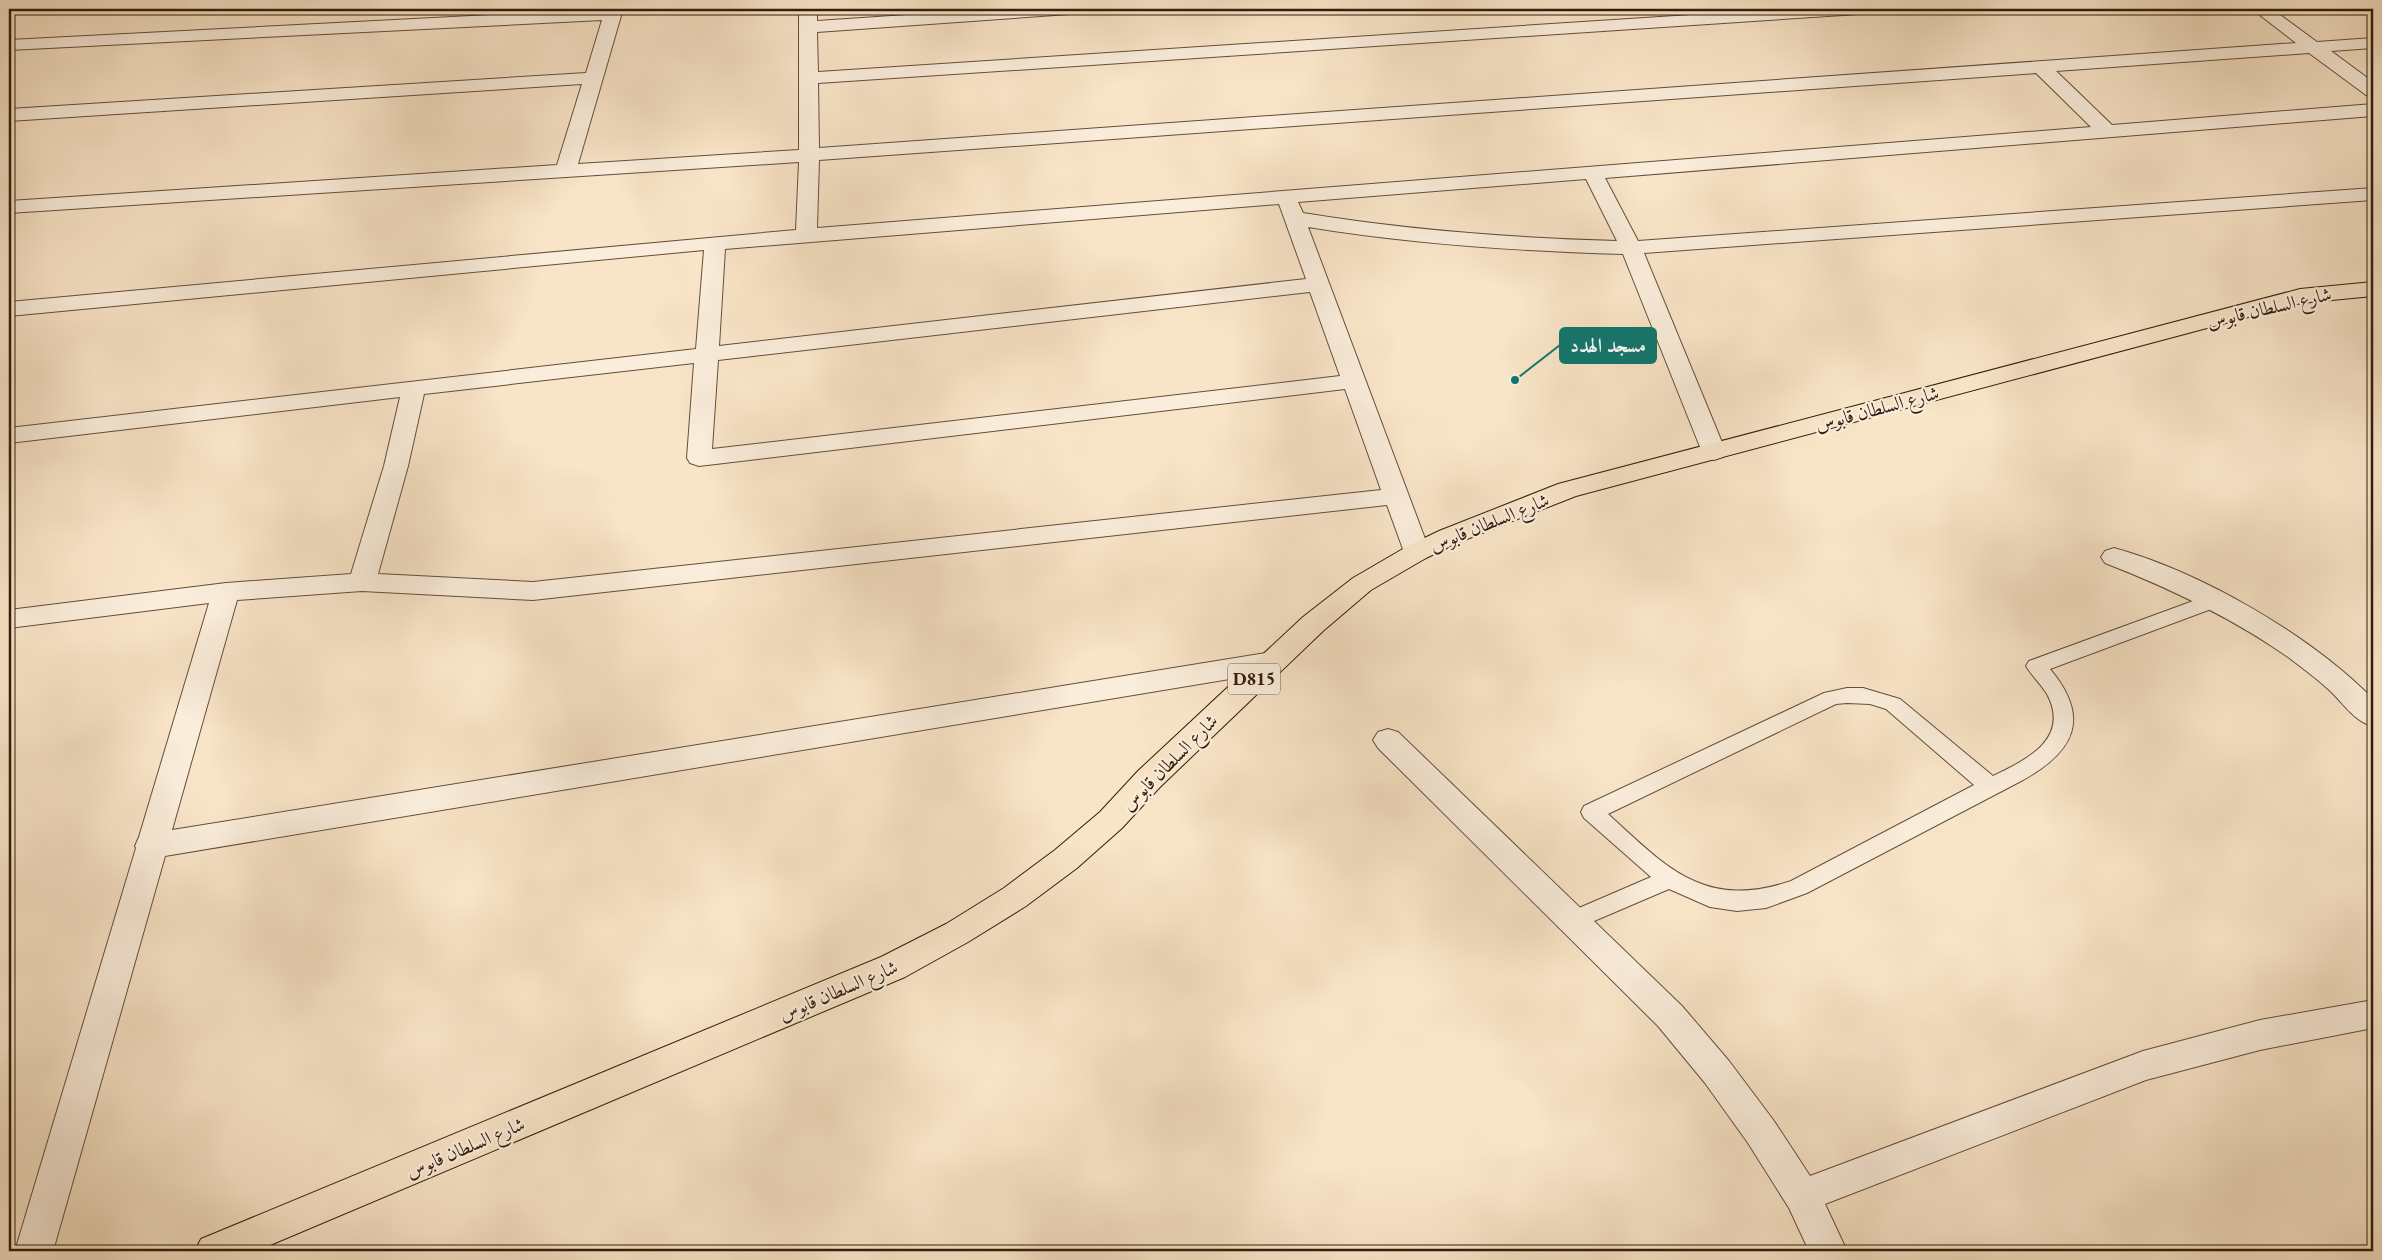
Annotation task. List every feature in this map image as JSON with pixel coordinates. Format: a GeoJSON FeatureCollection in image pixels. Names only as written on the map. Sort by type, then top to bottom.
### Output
{"type":"FeatureCollection","features":[{"type":"Feature","properties":{"kind":"main road","name":"شارع السلطان قابوس"},"geometry":{"type":"LineString","coordinates":[[214,1251],[875,975],[957,933],[1016,897],[1066,859],[1111,820],[1149,779],[1272,662],[1313,624],[1362,584],[1417,552],[1464,530],[1567,490],[2300,296],[2373,288]]}},
{"type":"Feature","properties":{"kind":"street"},"geometry":{"type":"LineString","coordinates":[[806,236],[810,155],[808,18],[1069,9]]}},
{"type":"Feature","properties":{"kind":"street"},"geometry":{"type":"LineString","coordinates":[[808,78],[1814,10],[1859,9]]}},
{"type":"Feature","properties":{"kind":"street"},"geometry":{"type":"LineString","coordinates":[[2260,9],[2373,91]]}},
{"type":"Feature","properties":{"kind":"street"},"geometry":{"type":"LineString","coordinates":[[9,45],[614,11],[566,170]]}},
{"type":"Feature","properties":{"kind":"street"},"geometry":{"type":"LineString","coordinates":[[9,207],[810,155],[2373,43]]}},
{"type":"Feature","properties":{"kind":"street"},"geometry":{"type":"LineString","coordinates":[[2041,66],[2107,131]]}},
{"type":"Feature","properties":{"kind":"street"},"geometry":{"type":"LineString","coordinates":[[9,115],[593,78]]}},
{"type":"Feature","properties":{"kind":"street"},"geometry":{"type":"LineString","coordinates":[[9,309],[715,243],[1290,208],[1593,174],[2373,110]]}},
{"type":"Feature","properties":{"kind":"street"},"geometry":{"type":"LineString","coordinates":[[1593,174],[1631,248],[1714,452]]}},
{"type":"Feature","properties":{"kind":"street"},"geometry":{"type":"LineString","coordinates":[[1290,208],[1354,228],[1452,240],[1515,245],[1631,248],[2373,194]]}},
{"type":"Feature","properties":{"kind":"street"},"geometry":{"type":"LineString","coordinates":[[1290,208],[1398,496],[1417,552]]}},
{"type":"Feature","properties":{"kind":"street"},"geometry":{"type":"LineString","coordinates":[[715,243],[699,458],[1355,381]]}},
{"type":"Feature","properties":{"kind":"street"},"geometry":{"type":"LineString","coordinates":[[9,435],[1318,284]]}},
{"type":"Feature","properties":{"kind":"street"},"geometry":{"type":"LineString","coordinates":[[362,582],[396,466],[414,388]]}},
{"type":"Feature","properties":{"kind":"street"},"geometry":{"type":"LineString","coordinates":[[9,619],[226,592],[362,582],[533,591],[1398,496]]}},
{"type":"Feature","properties":{"kind":"street"},"geometry":{"type":"LineString","coordinates":[[2114,557],[2168,578],[2215,600],[2279,637],[2317,664],[2373,716]]}},
{"type":"Feature","properties":{"kind":"street"},"geometry":{"type":"LineString","coordinates":[[34,1251],[150,846],[226,592]]}},
{"type":"Feature","properties":{"kind":"street"},"geometry":{"type":"LineString","coordinates":[[150,846],[1272,662]]}},
{"type":"Feature","properties":{"kind":"street"},"geometry":{"type":"LineString","coordinates":[[1388,740],[1670,1016],[1717,1072],[1761,1132],[1802,1196],[1828,1251]]}},
{"type":"Feature","properties":{"kind":"street"},"geometry":{"type":"LineString","coordinates":[[1802,1196],[2143,1066],[2260,1035],[2373,1014]]}},
{"type":"Feature","properties":{"kind":"lane"},"geometry":{"type":"LineString","coordinates":[[1990,786],[1893,704],[1860,694],[1838,696],[1592,812],[1668,880],[1692,891],[1717,899],[1748,901],[1776,897],[1990,786],[2043,757],[2054,747],[2061,734],[2064,720],[2061,701],[2052,683],[2036,666],[2215,600]]}},
{"type":"Feature","properties":{"kind":"lane"},"geometry":{"type":"LineString","coordinates":[[1573,921],[1668,880]]}},
{"type":"Feature","properties":{"kind":"place","name":"مسجد الهدد"},"geometry":{"type":"Point","coordinates":[1515,380]}}]}
